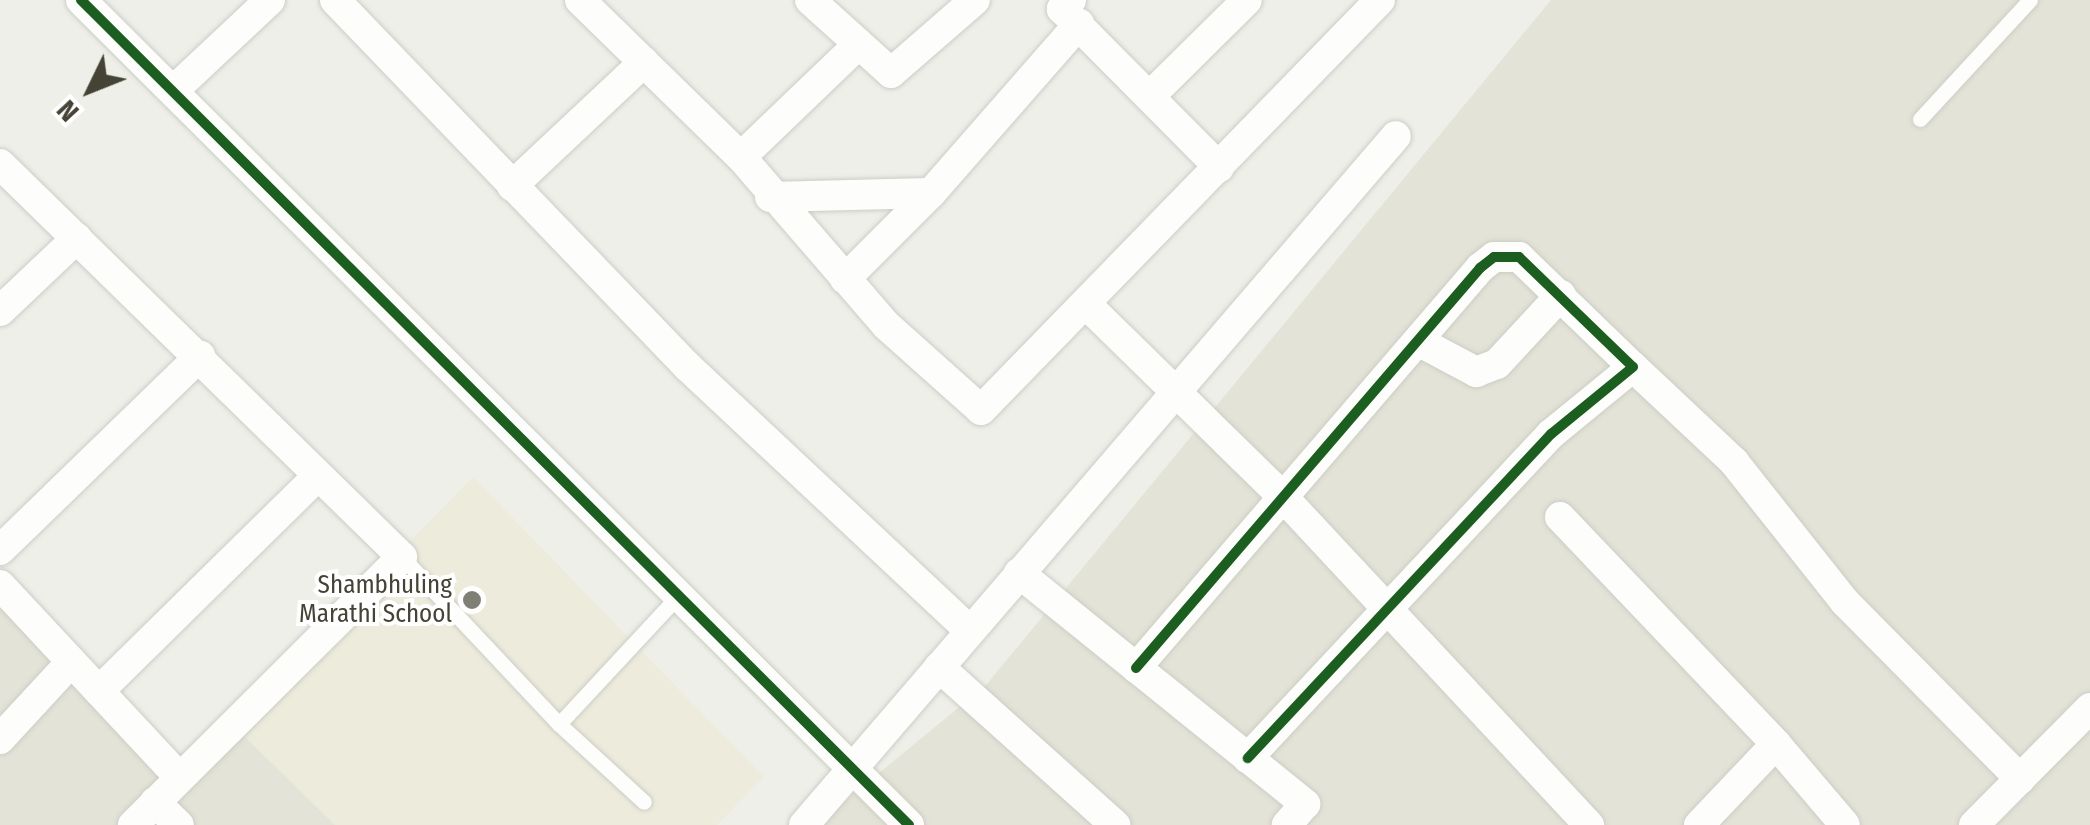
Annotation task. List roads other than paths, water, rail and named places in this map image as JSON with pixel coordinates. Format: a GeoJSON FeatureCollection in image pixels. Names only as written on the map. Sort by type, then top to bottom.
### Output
{"type":"FeatureCollection","features":[{"type":"Feature","properties":{"kind":"street"},"geometry":{"type":"LineString","coordinates":[[81,0],[910,825]]}},
{"type":"Feature","properties":{"kind":"street"},"geometry":{"type":"LineString","coordinates":[[173,91],[270,0]]}},
{"type":"Feature","properties":{"kind":"street"},"geometry":{"type":"LineString","coordinates":[[335,0],[687,366],[969,630]]}},
{"type":"Feature","properties":{"kind":"street"},"geometry":{"type":"LineString","coordinates":[[580,0],[741,157],[770,197],[845,279],[981,410],[1088,306],[1380,0]]}},
{"type":"Feature","properties":{"kind":"street"},"geometry":{"type":"LineString","coordinates":[[814,1],[891,72],[975,0]]}},
{"type":"Feature","properties":{"kind":"street"},"geometry":{"type":"LineString","coordinates":[[1150,96],[1247,0]]}},
{"type":"Feature","properties":{"kind":"street"},"geometry":{"type":"LineString","coordinates":[[845,279],[931,193],[1066,8],[1219,167]]}},
{"type":"Feature","properties":{"kind":"street"},"geometry":{"type":"LineString","coordinates":[[741,157],[859,44]]}},
{"type":"Feature","properties":{"kind":"street"},"geometry":{"type":"LineString","coordinates":[[512,186],[644,62]]}},
{"type":"Feature","properties":{"kind":"street"},"geometry":{"type":"LineString","coordinates":[[804,825],[1396,136]]}},
{"type":"Feature","properties":{"kind":"street"},"geometry":{"type":"LineString","coordinates":[[0,164],[200,356],[316,478],[402,557],[133,825]]}},
{"type":"Feature","properties":{"kind":"street"},"geometry":{"type":"LineString","coordinates":[[770,197],[931,193]]}},
{"type":"Feature","properties":{"kind":"street"},"geometry":{"type":"LineString","coordinates":[[0,311],[77,238]]}},
{"type":"Feature","properties":{"kind":"street"},"geometry":{"type":"LineString","coordinates":[[1136,668],[1494,258],[1520,257],[1734,462],[1845,602],[2020,779]]}},
{"type":"Feature","properties":{"kind":"street"},"geometry":{"type":"LineString","coordinates":[[1418,341],[1476,372],[1497,364],[1561,294]]}},
{"type":"Feature","properties":{"kind":"street"},"geometry":{"type":"LineString","coordinates":[[1088,306],[1283,497],[1588,825]]}},
{"type":"Feature","properties":{"kind":"street"},"geometry":{"type":"LineString","coordinates":[[0,550],[200,356]]}},
{"type":"Feature","properties":{"kind":"street"},"geometry":{"type":"LineString","coordinates":[[1248,758],[1574,411],[1633,367]]}},
{"type":"Feature","properties":{"kind":"street"},"geometry":{"type":"LineString","coordinates":[[98,691],[316,478]]}},
{"type":"Feature","properties":{"kind":"street"},"geometry":{"type":"LineString","coordinates":[[1560,517],[1776,744],[1846,825]]}},
{"type":"Feature","properties":{"kind":"street"},"geometry":{"type":"LineString","coordinates":[[1019,574],[1305,804],[1287,825]]}},
{"type":"Feature","properties":{"kind":"street"},"geometry":{"type":"LineString","coordinates":[[0,585],[178,776]]}},
{"type":"Feature","properties":{"kind":"street"},"geometry":{"type":"LineString","coordinates":[[0,739],[71,662]]}},
{"type":"Feature","properties":{"kind":"street"},"geometry":{"type":"LineString","coordinates":[[939,667],[1115,825]]}},
{"type":"Feature","properties":{"kind":"street"},"geometry":{"type":"LineString","coordinates":[[1974,825],[2090,708]]}},
{"type":"Feature","properties":{"kind":"street"},"geometry":{"type":"LineString","coordinates":[[1699,825],[1776,744]]}},
{"type":"Feature","properties":{"kind":"street"},"geometry":{"type":"LineString","coordinates":[[154,802],[179,825]]}},
{"type":"Feature","properties":{"kind":"lane"},"geometry":{"type":"LineString","coordinates":[[1920,119],[2030,0]]}},
{"type":"Feature","properties":{"kind":"lane"},"geometry":{"type":"LineString","coordinates":[[402,557],[560,724],[644,802]]}},
{"type":"Feature","properties":{"kind":"lane"},"geometry":{"type":"LineString","coordinates":[[560,724],[680,594]]}},
{"type":"Feature","properties":{"kind":"place","name":"Shambhuling Marathi School"},"geometry":{"type":"Point","coordinates":[472,600]}}]}
